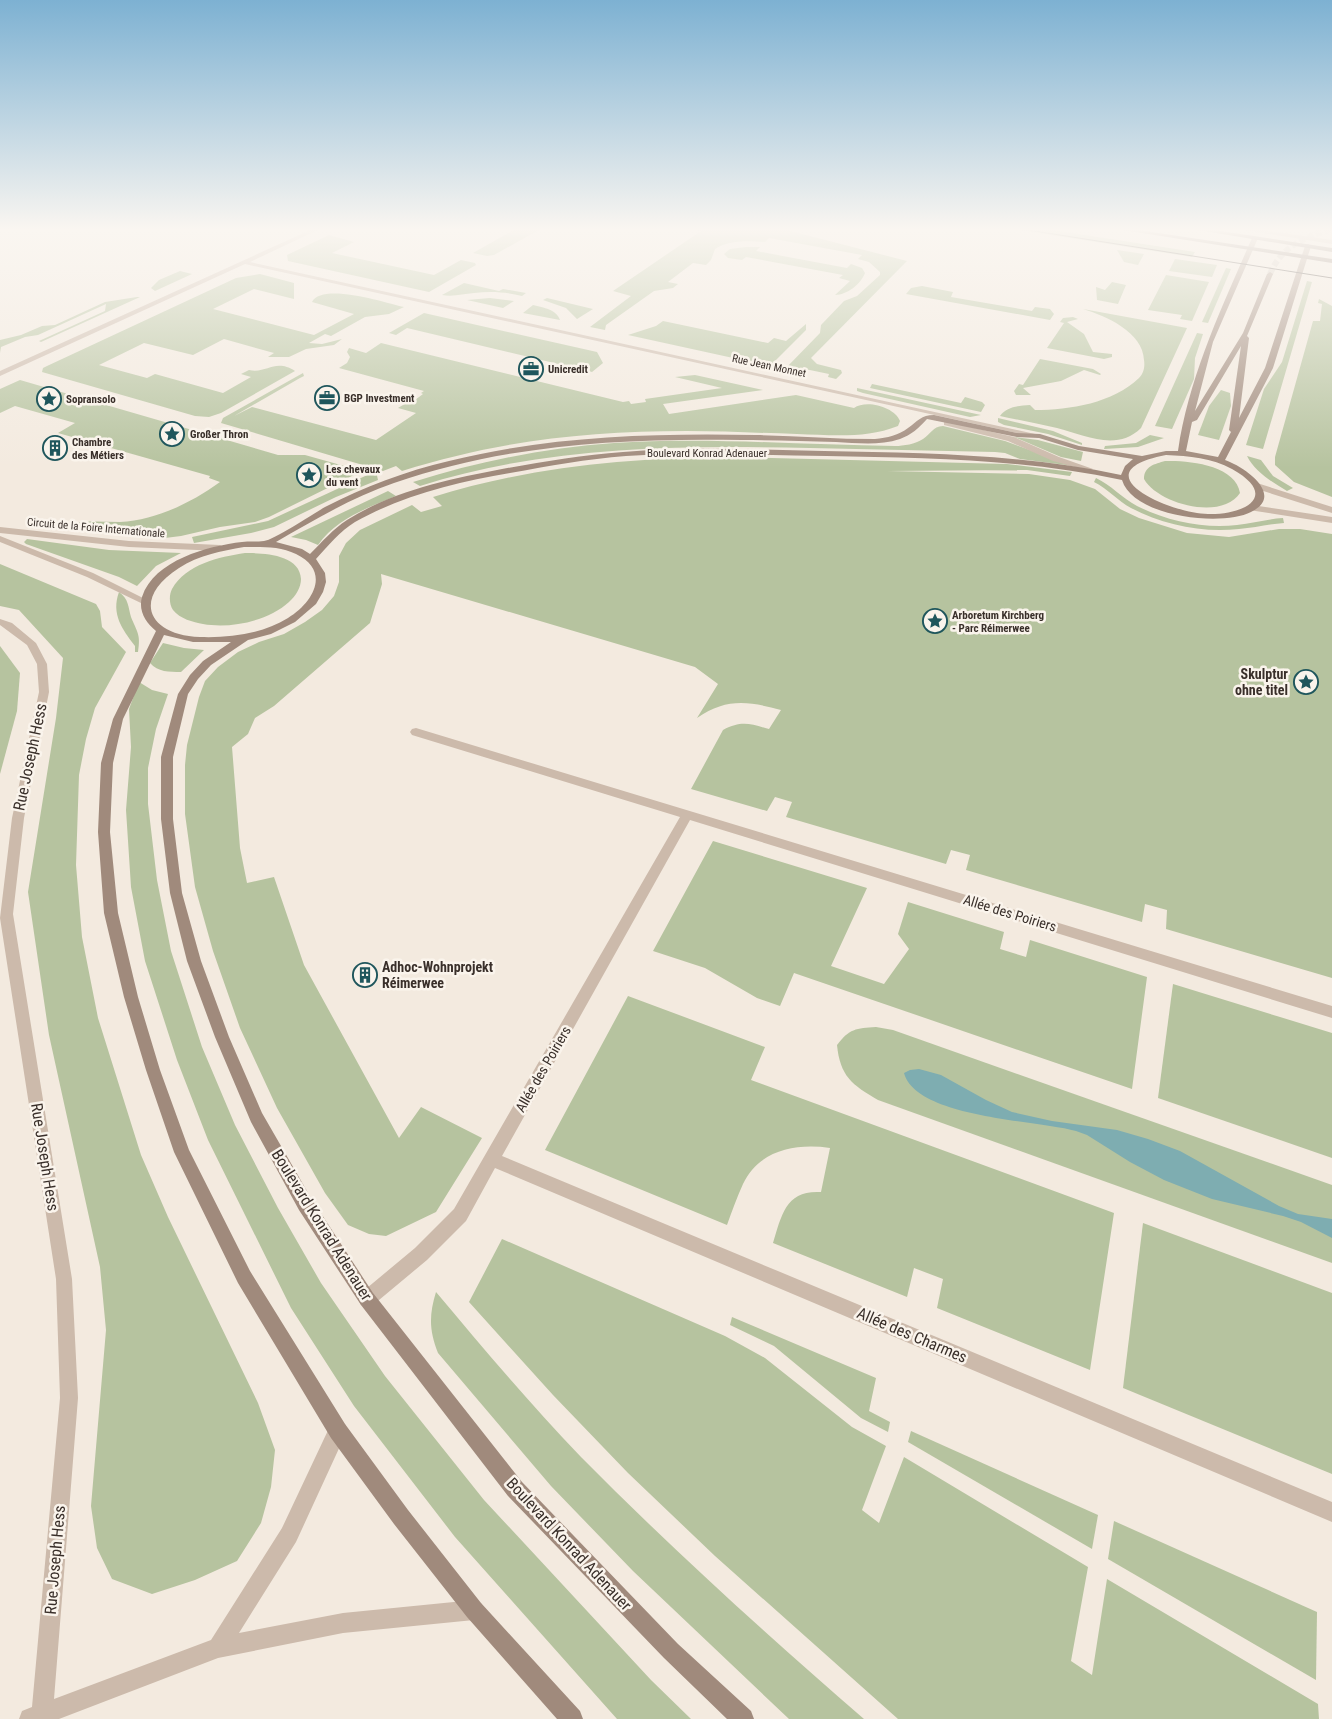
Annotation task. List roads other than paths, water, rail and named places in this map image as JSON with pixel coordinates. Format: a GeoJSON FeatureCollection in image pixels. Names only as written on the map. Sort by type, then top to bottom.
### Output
{"type":"FeatureCollection","features":[{"type":"Feature","properties":{"kind":"main road"},"geometry":{"type":"LineString","coordinates":[[1182,453],[1185,432],[1210,342],[1225,307]]}},
{"type":"Feature","properties":{"kind":"main road"},"geometry":{"type":"LineString","coordinates":[[1185,432],[1246,333],[1256,307]]}},
{"type":"Feature","properties":{"kind":"main road"},"geometry":{"type":"LineString","coordinates":[[1220,461],[1232,442],[1269,368],[1288,307]]}},
{"type":"Feature","properties":{"kind":"main road"},"geometry":{"type":"LineString","coordinates":[[1232,442],[1246,333]]}},
{"type":"Feature","properties":{"kind":"main road","name":"Rue Jean Monnet"},"geometry":{"type":"LineString","coordinates":[[925,418],[943,418],[1017,435],[1040,436],[1078,448],[1140,458]]}},
{"type":"Feature","properties":{"kind":"main road","name":"Boulevard Konrad Adenauer"},"geometry":{"type":"LineString","coordinates":[[267,544],[307,520],[348,499],[390,482],[458,460],[545,445],[618,438],[716,436],[893,440],[912,432],[925,418]]}},
{"type":"Feature","properties":{"kind":"main road","name":"Boulevard Konrad Adenauer"},"geometry":{"type":"LineString","coordinates":[[146,602],[146,612],[152,622],[162,630],[188,640],[218,642],[245,638],[286,623],[302,613],[313,601],[320,590],[322,578],[319,568],[312,559],[331,538],[350,522],[409,495],[477,476],[589,458],[640,453],[766,452],[945,456],[1089,469],[1125,478]]}},
{"type":"Feature","properties":{"kind":"main road"},"geometry":{"type":"LineString","coordinates":[[1166,452],[1182,453],[1220,461],[1236,468],[1249,477],[1257,486],[1260,494],[1258,502],[1252,508],[1239,514],[1222,517],[1201,516],[1159,506],[1142,497],[1131,487],[1125,478],[1126,470],[1131,463],[1140,458],[1166,452]]}},
{"type":"Feature","properties":{"kind":"main road"},"geometry":{"type":"LineString","coordinates":[[146,602],[149,590],[176,565],[196,555],[220,548],[244,544],[267,544],[300,551],[312,559]]}},
{"type":"Feature","properties":{"kind":"main road"},"geometry":{"type":"LineString","coordinates":[[162,630],[118,719],[107,763],[104,832],[110,913],[131,997],[153,1070],[182,1152],[244,1277],[338,1431],[401,1517],[474,1610],[572,1719]]}},
{"type":"Feature","properties":{"kind":"main road","name":"Boulevard Konrad Adenauer"},"geometry":{"type":"LineString","coordinates":[[245,638],[207,663],[194,677],[183,694],[167,757],[166,819],[176,893],[194,962],[222,1037],[256,1117],[305,1204],[366,1299],[515,1489],[671,1651],[743,1719]]}},
{"type":"Feature","properties":{"kind":"street"},"geometry":{"type":"LineString","coordinates":[[0,374],[145,307]]}},
{"type":"Feature","properties":{"kind":"street","name":"Rue Jean Monnet"},"geometry":{"type":"LineString","coordinates":[[450,307],[1040,436]]}},
{"type":"Feature","properties":{"kind":"street","name":"Rue Jean Monnet"},"geometry":{"type":"LineString","coordinates":[[878,401],[925,418],[1011,439],[1056,459],[1089,469]]}},
{"type":"Feature","properties":{"kind":"street"},"geometry":{"type":"LineString","coordinates":[[1257,486],[1298,501],[1332,510]]}},
{"type":"Feature","properties":{"kind":"street"},"geometry":{"type":"LineString","coordinates":[[1252,508],[1332,520]]}},
{"type":"Feature","properties":{"kind":"street","name":"Circuit de la Foire Internationale"},"geometry":{"type":"LineString","coordinates":[[0,530],[129,544],[220,548]]}},
{"type":"Feature","properties":{"kind":"street","name":"Circuit de la Foire Internationale"},"geometry":{"type":"LineString","coordinates":[[0,539],[90,575],[146,602]]}},
{"type":"Feature","properties":{"kind":"street","name":"Rue Joseph Hess"},"geometry":{"type":"LineString","coordinates":[[0,622],[8,625],[31,642],[42,664],[44,692],[18,818],[3,915],[64,1278],[69,1398],[36,1717]]}},
{"type":"Feature","properties":{"kind":"street","name":"Allée des Poiriers"},"geometry":{"type":"LineString","coordinates":[[416,732],[1332,1012]]}},
{"type":"Feature","properties":{"kind":"street","name":"Allée des Poiriers"},"geometry":{"type":"LineString","coordinates":[[366,1299],[421,1254],[460,1215],[687,815]]}},
{"type":"Feature","properties":{"kind":"street","name":"Allée des Charmes"},"geometry":{"type":"LineString","coordinates":[[492,1159],[1332,1512]]}},
{"type":"Feature","properties":{"kind":"street"},"geometry":{"type":"LineString","coordinates":[[218,1648],[289,1536],[338,1431]]}},
{"type":"Feature","properties":{"kind":"street"},"geometry":{"type":"LineString","coordinates":[[36,1717],[218,1648],[343,1623],[474,1610]]}},
{"type":"Feature","properties":{"kind":"water"},"geometry":{"type":"Polygon","coordinates":[[[919,1069],[941,1075],[1012,1112],[1052,1121],[1117,1130],[1180,1151],[1279,1206],[1298,1214],[1332,1219],[1332,1238],[1301,1222],[1212,1199],[1164,1180],[1130,1162],[1087,1135],[1076,1131],[979,1115],[930,1100],[913,1088],[904,1073],[919,1069]]]}},
{"type":"Feature","properties":{"kind":"place","name":"Unicredit"},"geometry":{"type":"Point","coordinates":[531,369]}},
{"type":"Feature","properties":{"kind":"place","name":"BGP Investment"},"geometry":{"type":"Point","coordinates":[327,398]}},
{"type":"Feature","properties":{"kind":"place","name":"Sopransolo"},"geometry":{"type":"Point","coordinates":[49,399]}},
{"type":"Feature","properties":{"kind":"place","name":"Großer Thron"},"geometry":{"type":"Point","coordinates":[172,434]}},
{"type":"Feature","properties":{"kind":"place","name":"Chambre des Métiers"},"geometry":{"type":"Point","coordinates":[55,448]}},
{"type":"Feature","properties":{"kind":"place","name":"Les chevaux du vent"},"geometry":{"type":"Point","coordinates":[309,475]}},
{"type":"Feature","properties":{"kind":"place","name":"Arboretum Kirchberg - Parc Réimerwee"},"geometry":{"type":"Point","coordinates":[935,621]}},
{"type":"Feature","properties":{"kind":"place","name":"Skulptur ohne titel"},"geometry":{"type":"Point","coordinates":[1306,682]}},
{"type":"Feature","properties":{"kind":"place","name":"Adhoc-Wohnprojekt Réimerwee"},"geometry":{"type":"Point","coordinates":[365,975]}}]}
